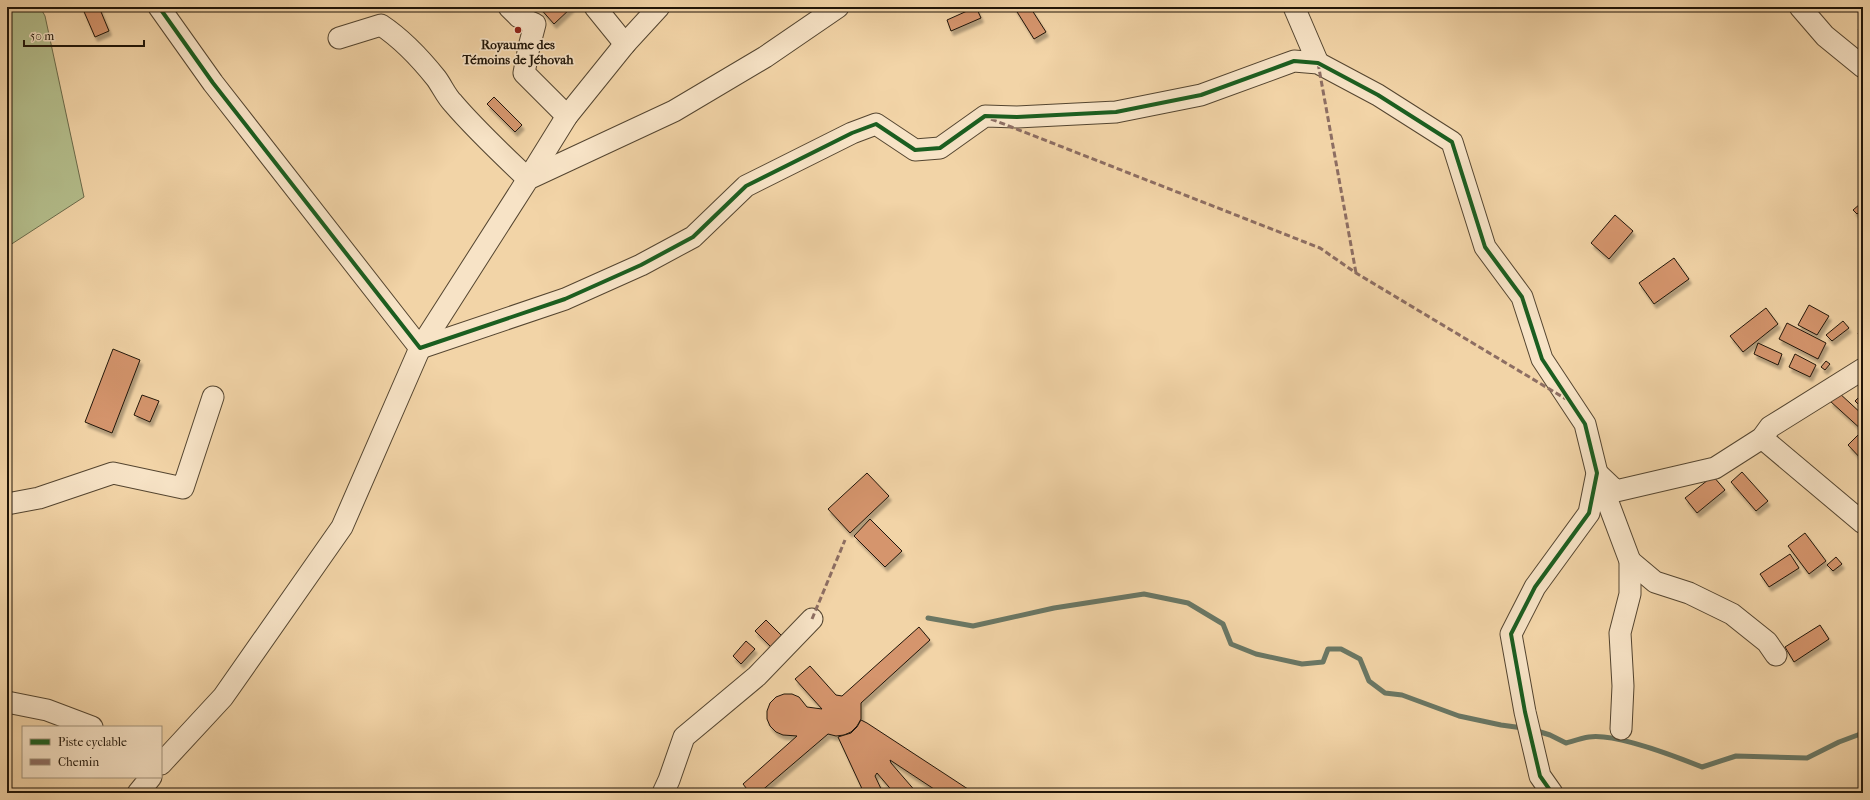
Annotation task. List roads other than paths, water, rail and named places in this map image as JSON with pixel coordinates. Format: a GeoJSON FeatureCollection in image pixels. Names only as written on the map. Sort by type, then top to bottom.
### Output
{"type":"FeatureCollection","features":[{"type":"Feature","properties":{"kind":"street"},"geometry":{"type":"LineString","coordinates":[[159,7],[213,83],[420,348]]}},
{"type":"Feature","properties":{"kind":"street"},"geometry":{"type":"LineString","coordinates":[[509,7],[519,17],[535,24],[528,48],[524,73],[567,116]]}},
{"type":"Feature","properties":{"kind":"street"},"geometry":{"type":"LineString","coordinates":[[595,7],[625,44]]}},
{"type":"Feature","properties":{"kind":"street"},"geometry":{"type":"LineString","coordinates":[[164,756],[223,697],[342,526],[420,348],[567,116],[625,44],[660,7]]}},
{"type":"Feature","properties":{"kind":"street"},"geometry":{"type":"LineString","coordinates":[[528,179],[674,111],[765,57],[838,7]]}},
{"type":"Feature","properties":{"kind":"street"},"geometry":{"type":"LineString","coordinates":[[1294,7],[1318,63]]}},
{"type":"Feature","properties":{"kind":"street"},"geometry":{"type":"LineString","coordinates":[[1800,7],[1825,36],[1863,67]]}},
{"type":"Feature","properties":{"kind":"street"},"geometry":{"type":"LineString","coordinates":[[339,38],[381,25],[414,52],[452,102],[493,146],[528,179]]}},
{"type":"Feature","properties":{"kind":"street"},"geometry":{"type":"LineString","coordinates":[[420,348],[565,299],[641,265],[693,237],[746,186],[852,132],[876,124],[915,150],[940,148],[984,116],[1017,117],[1116,112],[1201,95],[1294,61],[1318,63],[1378,95],[1452,142],[1485,247],[1522,297],[1542,359],[1585,424],[1597,473],[1630,561],[1630,594],[1620,633],[1623,686],[1621,729]]}},
{"type":"Feature","properties":{"kind":"street"},"geometry":{"type":"LineString","coordinates":[[1597,473],[1616,491],[1715,468],[1762,438],[1770,427],[1863,369]]}},
{"type":"Feature","properties":{"kind":"street"},"geometry":{"type":"LineString","coordinates":[[7,504],[39,498],[113,473],[183,488],[213,397]]}},
{"type":"Feature","properties":{"kind":"street"},"geometry":{"type":"LineString","coordinates":[[1762,438],[1863,523]]}},
{"type":"Feature","properties":{"kind":"street"},"geometry":{"type":"LineString","coordinates":[[1552,793],[1540,776],[1525,712],[1511,634],[1536,587],[1589,513],[1597,473]]}},
{"type":"Feature","properties":{"kind":"street"},"geometry":{"type":"LineString","coordinates":[[1630,561],[1655,582],[1689,593],[1732,614],[1767,642],[1776,655]]}},
{"type":"Feature","properties":{"kind":"street"},"geometry":{"type":"LineString","coordinates":[[663,793],[670,780],[684,737],[757,676],[812,619]]}},
{"type":"Feature","properties":{"kind":"street"},"geometry":{"type":"LineString","coordinates":[[7,702],[47,710],[89,726]]}},
{"type":"Feature","properties":{"kind":"street"},"geometry":{"type":"LineString","coordinates":[[138,793],[150,778]]}},
{"type":"Feature","properties":{"kind":"waterway"},"geometry":{"type":"LineString","coordinates":[[928,618],[973,626],[1054,608],[1144,594],[1188,603],[1223,624],[1231,644],[1256,654],[1302,664],[1323,662],[1328,649],[1341,649],[1360,659],[1369,681],[1385,693],[1402,695],[1459,716],[1523,728]]}},
{"type":"Feature","properties":{"kind":"waterway"},"geometry":{"type":"LineString","coordinates":[[1534,730],[1550,735],[1566,743],[1589,737],[1600,737],[1630,742],[1702,767],[1736,756],[1807,758],[1839,742],[1863,733]]}},
{"type":"Feature","properties":{"kind":"place","name":"Royaume des Témoins de Jéhovah"},"geometry":{"type":"Point","coordinates":[518,30]}}]}
